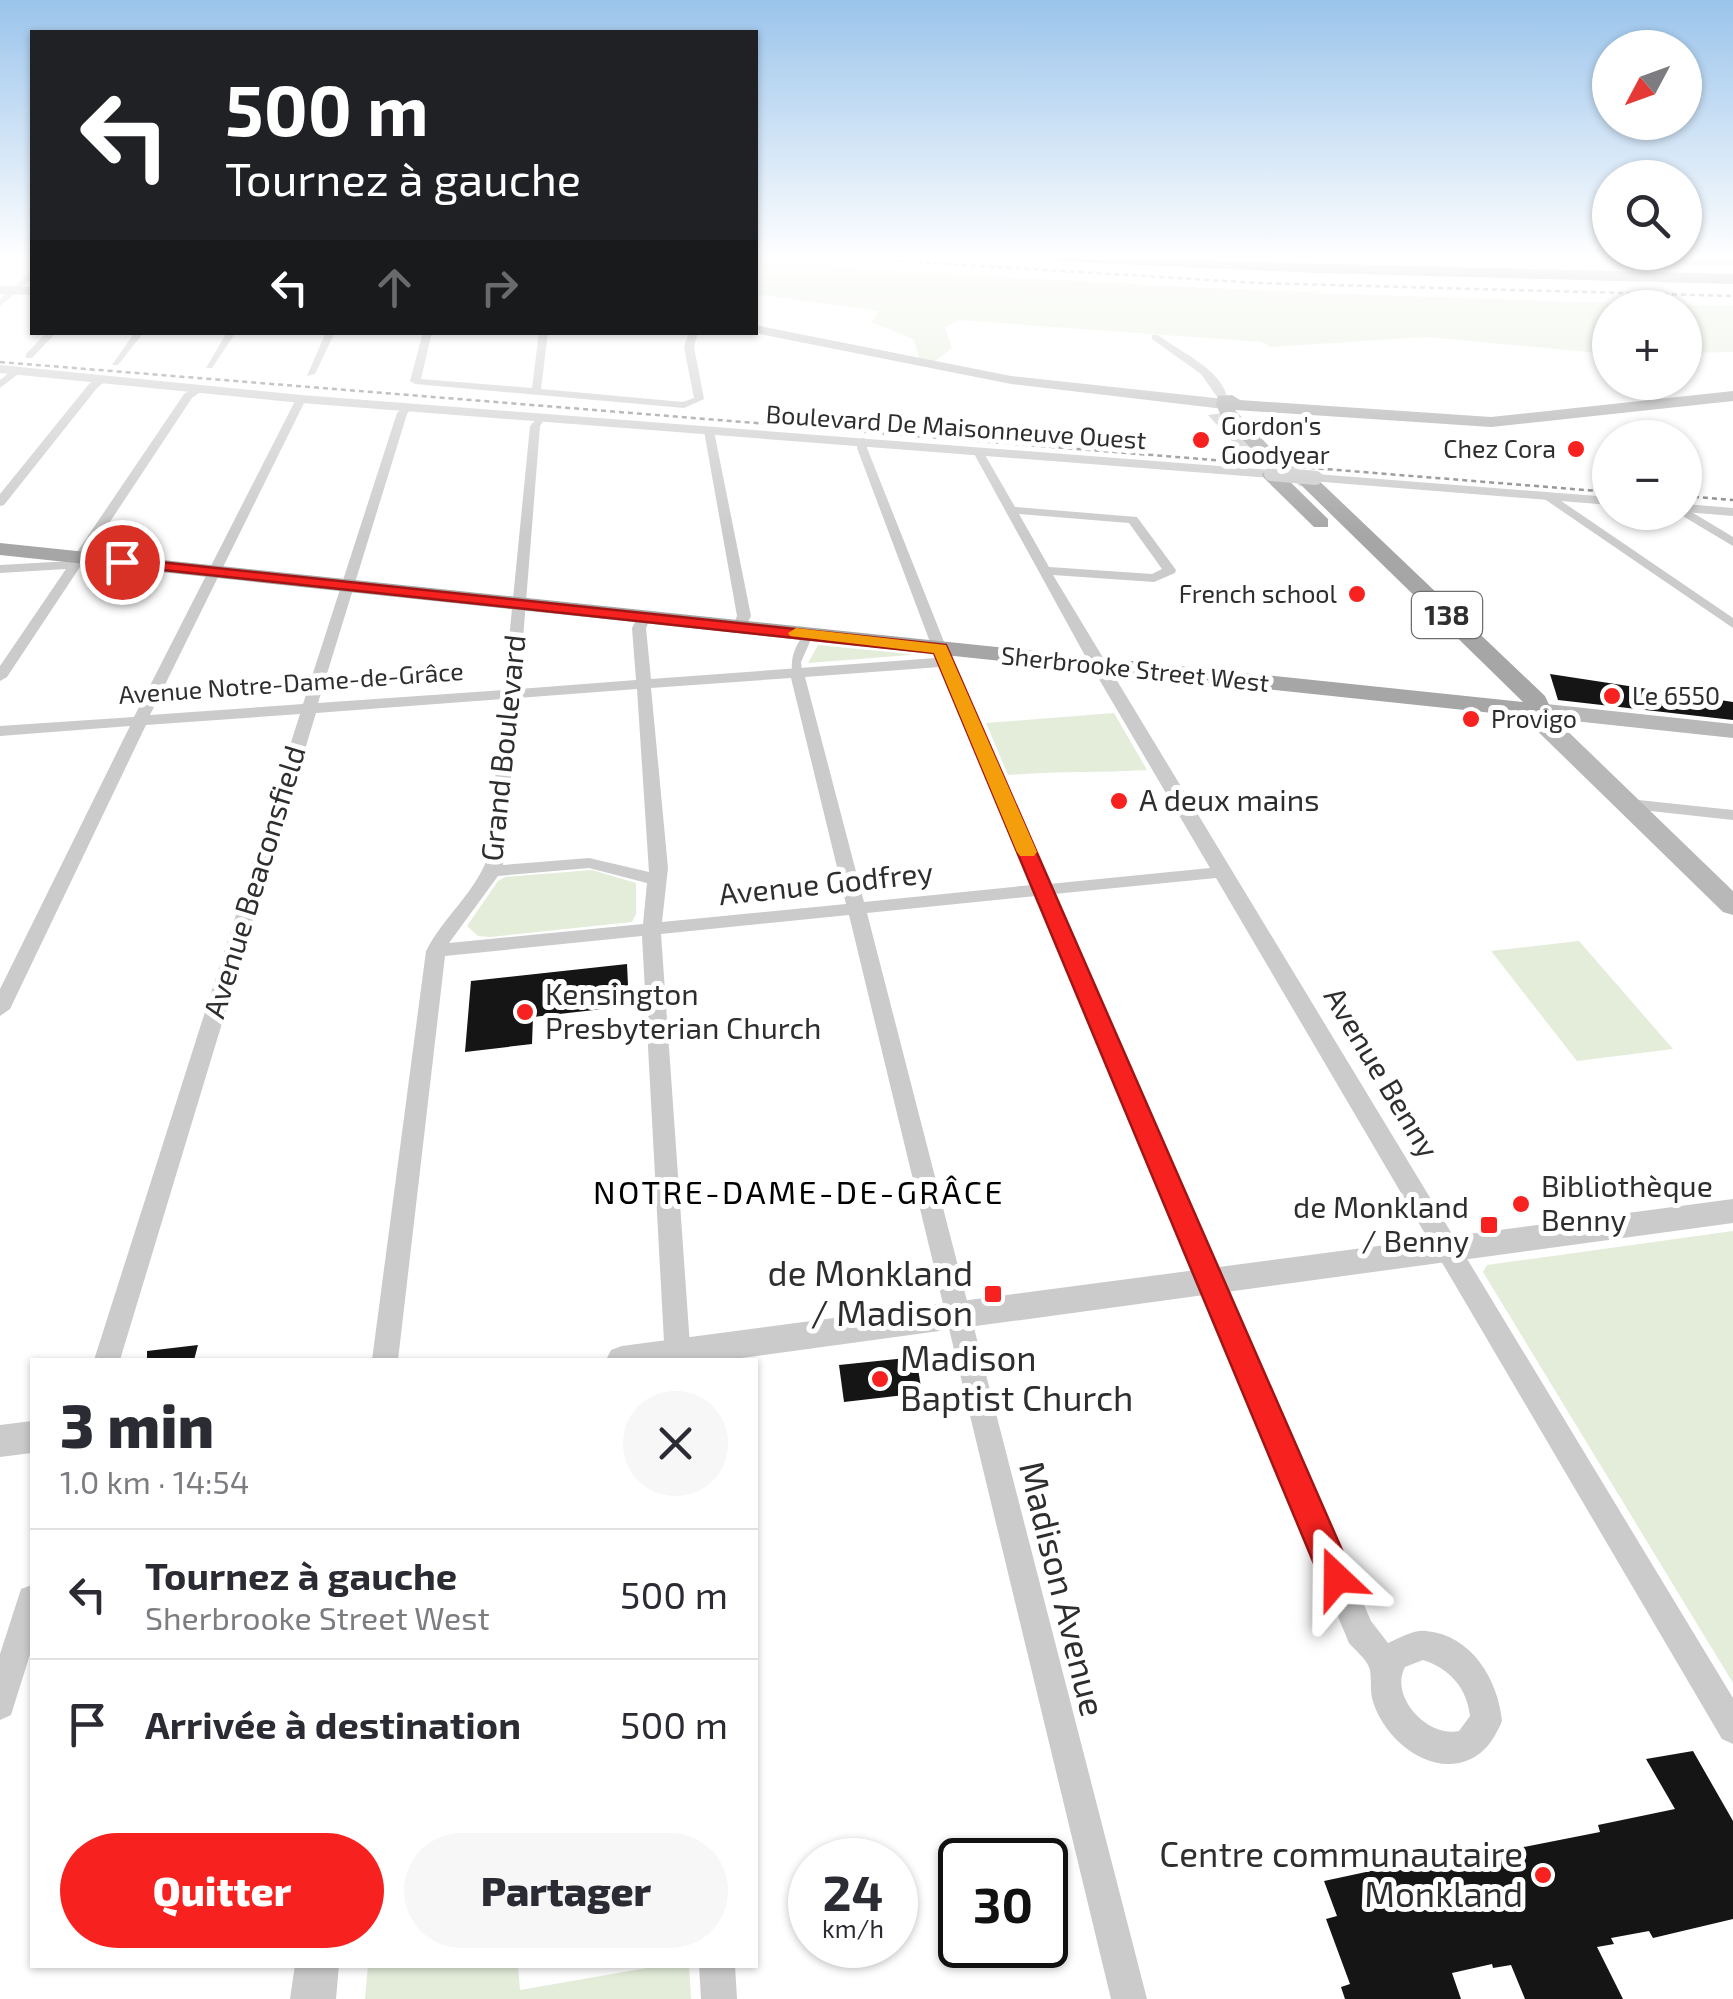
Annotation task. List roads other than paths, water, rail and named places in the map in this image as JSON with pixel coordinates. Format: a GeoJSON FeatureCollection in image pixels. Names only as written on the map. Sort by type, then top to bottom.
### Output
{"type":"FeatureCollection","features":[{"type":"Feature","properties":{"kind":"main road"},"geometry":{"type":"LineString","coordinates":[[855,349],[996,378],[1230,405],[1449,422],[1521,419],[1733,396]]}},
{"type":"Feature","properties":{"kind":"main road","name":"138"},"geometry":{"type":"LineString","coordinates":[[1230,405],[1350,529],[1536,701],[1537,714]]}},
{"type":"Feature","properties":{"kind":"main road"},"geometry":{"type":"LineString","coordinates":[[1295,472],[1364,518],[1350,529]]}},
{"type":"Feature","properties":{"kind":"main road","name":"Sherbrooke Street West"},"geometry":{"type":"LineString","coordinates":[[0,549],[76,561],[808,634],[943,655],[1098,665],[1537,714],[1733,731]]}},
{"type":"Feature","properties":{"kind":"main road"},"geometry":{"type":"LineString","coordinates":[[1537,714],[1733,906]]}},
{"type":"Feature","properties":{"kind":"street"},"geometry":{"type":"LineString","coordinates":[[30,356],[36,349]]}},
{"type":"Feature","properties":{"kind":"street"},"geometry":{"type":"LineString","coordinates":[[115,363],[126,349]]}},
{"type":"Feature","properties":{"kind":"street"},"geometry":{"type":"LineString","coordinates":[[210,366],[221,349]]}},
{"type":"Feature","properties":{"kind":"street"},"geometry":{"type":"LineString","coordinates":[[310,374],[322,349]]}},
{"type":"Feature","properties":{"kind":"street"},"geometry":{"type":"LineString","coordinates":[[423,349],[414,381],[694,404],[698,398],[690,349]]}},
{"type":"Feature","properties":{"kind":"street"},"geometry":{"type":"LineString","coordinates":[[536,392],[542,349]]}},
{"type":"Feature","properties":{"kind":"street"},"geometry":{"type":"LineString","coordinates":[[1171,349],[1221,391],[1230,405],[1213,416],[1247,451]]}},
{"type":"Feature","properties":{"kind":"street","name":"Boulevard De Maisonneuve Ouest"},"geometry":{"type":"LineString","coordinates":[[0,369],[301,399],[1295,472],[1592,500]]}},
{"type":"Feature","properties":{"kind":"street"},"geometry":{"type":"LineString","coordinates":[[0,385],[17,371]]}},
{"type":"Feature","properties":{"kind":"street"},"geometry":{"type":"LineString","coordinates":[[0,502],[93,386],[104,378]]}},
{"type":"Feature","properties":{"kind":"street"},"geometry":{"type":"LineString","coordinates":[[0,677],[188,396],[201,388]]}},
{"type":"Feature","properties":{"kind":"street"},"geometry":{"type":"LineString","coordinates":[[0,1009],[212,572],[301,399]]}},
{"type":"Feature","properties":{"kind":"street","name":"Avenue Beaconsfield"},"geometry":{"type":"LineString","coordinates":[[108,1358],[347,586],[402,412],[407,407]]}},
{"type":"Feature","properties":{"kind":"street","name":"Grand Boulevard"},"geometry":{"type":"LineString","coordinates":[[385,1358],[436,951],[457,914],[493,872],[535,424],[540,418]]}},
{"type":"Feature","properties":{"kind":"street"},"geometry":{"type":"LineString","coordinates":[[709,431],[744,614],[739,627]]}},
{"type":"Feature","properties":{"kind":"street"},"geometry":{"type":"LineString","coordinates":[[863,441],[862,448],[943,655],[1360,1632],[1387,1665]]}},
{"type":"Feature","properties":{"kind":"street","name":"Avenue Benny"},"geometry":{"type":"LineString","coordinates":[[977,450],[1098,665],[1733,1728]]}},
{"type":"Feature","properties":{"kind":"street"},"geometry":{"type":"LineString","coordinates":[[1546,496],[1733,624]]}},
{"type":"Feature","properties":{"kind":"street"},"geometry":{"type":"LineString","coordinates":[[1008,510],[1129,519],[1137,524],[1170,570],[1154,578],[1043,570]]}},
{"type":"Feature","properties":{"kind":"street"},"geometry":{"type":"LineString","coordinates":[[1702,511],[1733,512]]}},
{"type":"Feature","properties":{"kind":"street"},"geometry":{"type":"LineString","coordinates":[[1702,521],[1733,542]]}},
{"type":"Feature","properties":{"kind":"street"},"geometry":{"type":"LineString","coordinates":[[0,569],[76,561]]}},
{"type":"Feature","properties":{"kind":"street"},"geometry":{"type":"LineString","coordinates":[[644,618],[640,628],[658,868],[653,879],[657,904],[652,932],[678,1356]]}},
{"type":"Feature","properties":{"kind":"street"},"geometry":{"type":"LineString","coordinates":[[797,672],[796,662],[808,634]]}},
{"type":"Feature","properties":{"kind":"street","name":"Avenue Notre-Dame-de-Grâce"},"geometry":{"type":"LineString","coordinates":[[0,731],[797,672],[943,655]]}},
{"type":"Feature","properties":{"kind":"street","name":"Madison Avenue"},"geometry":{"type":"LineString","coordinates":[[797,672],[1129,1999]]}},
{"type":"Feature","properties":{"kind":"street"},"geometry":{"type":"LineString","coordinates":[[1629,804],[1733,815]]}},
{"type":"Feature","properties":{"kind":"street"},"geometry":{"type":"LineString","coordinates":[[493,872],[589,863],[653,879]]}},
{"type":"Feature","properties":{"kind":"street","name":"Avenue Godfrey"},"geometry":{"type":"LineString","coordinates":[[436,951],[1221,872]]}},
{"type":"Feature","properties":{"kind":"street"},"geometry":{"type":"LineString","coordinates":[[650,1358],[1733,1211]]}},
{"type":"Feature","properties":{"kind":"street"},"geometry":{"type":"LineString","coordinates":[[0,1441],[30,1437]]}},
{"type":"Feature","properties":{"kind":"street"},"geometry":{"type":"LineString","coordinates":[[0,1704],[30,1606]]}},
{"type":"Feature","properties":{"kind":"street"},"geometry":{"type":"LineString","coordinates":[[313,1999],[316,1968]]}},
{"type":"Feature","properties":{"kind":"street"},"geometry":{"type":"LineString","coordinates":[[717,1968],[719,1999]]}},
{"type":"Feature","properties":{"kind":"tunnel"},"geometry":{"type":"LineString","coordinates":[[1284,457],[1307,480]]}},
{"type":"Feature","properties":{"kind":"railway"},"geometry":{"type":"LineString","coordinates":[[0,362],[1592,491]]}},
{"type":"Feature","properties":{"kind":"railway"},"geometry":{"type":"LineString","coordinates":[[1702,497],[1733,500]]}},
{"type":"Feature","properties":{"kind":"place","name":"Gordon's Goodyear"},"geometry":{"type":"Point","coordinates":[1201,440]}},
{"type":"Feature","properties":{"kind":"place","name":"Chez Cora"},"geometry":{"type":"Point","coordinates":[1576,449]}},
{"type":"Feature","properties":{"kind":"place","name":"French school"},"geometry":{"type":"Point","coordinates":[1357,594]}},
{"type":"Feature","properties":{"kind":"place","name":"Le 6550"},"geometry":{"type":"Point","coordinates":[1612,696]}},
{"type":"Feature","properties":{"kind":"place","name":"Provigo"},"geometry":{"type":"Point","coordinates":[1471,719]}},
{"type":"Feature","properties":{"kind":"place","name":"A deux mains"},"geometry":{"type":"Point","coordinates":[1119,801]}},
{"type":"Feature","properties":{"kind":"place","name":"Kensington Presbyterian Church"},"geometry":{"type":"Point","coordinates":[525,1012]}},
{"type":"Feature","properties":{"kind":"place","name":"Bibliothèque Benny"},"geometry":{"type":"Point","coordinates":[1521,1204]}},
{"type":"Feature","properties":{"kind":"place","name":"de Monkland / Benny"},"geometry":{"type":"Point","coordinates":[1489,1225]}},
{"type":"Feature","properties":{"kind":"place","name":"de Monkland / Madison"},"geometry":{"type":"Point","coordinates":[993,1294]}},
{"type":"Feature","properties":{"kind":"place","name":"Madison Baptist Church"},"geometry":{"type":"Point","coordinates":[880,1379]}},
{"type":"Feature","properties":{"kind":"place","name":"Centre communautaire Monkland"},"geometry":{"type":"Point","coordinates":[1543,1875]}},
{"type":"Feature","properties":{"kind":"district","name":"NOTRE-DAME-DE-GRÂCE"},"geometry":{"type":"Point","coordinates":[799,1193]}}]}
